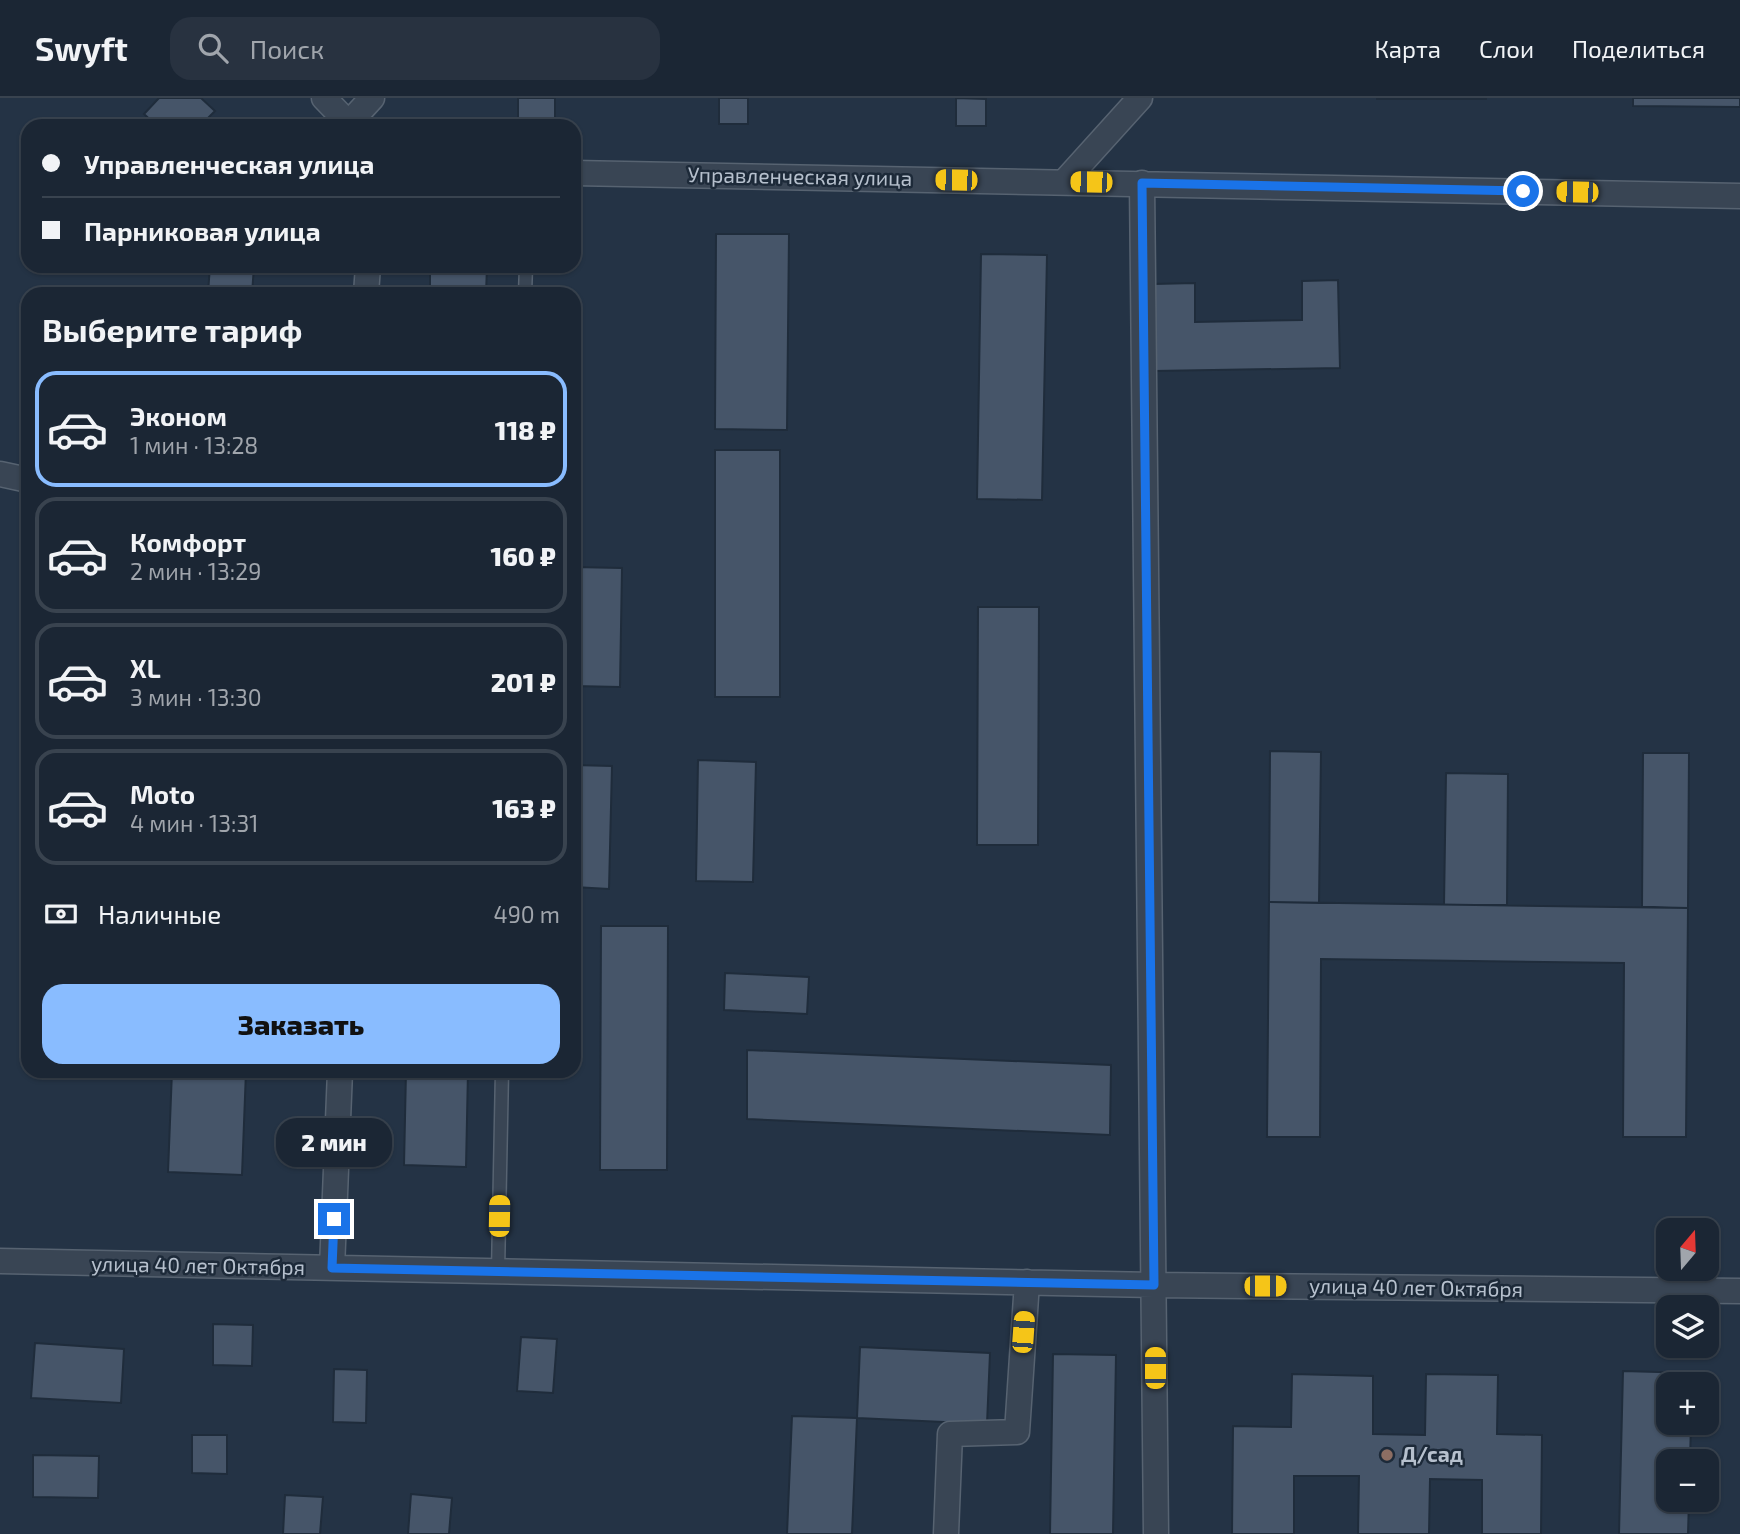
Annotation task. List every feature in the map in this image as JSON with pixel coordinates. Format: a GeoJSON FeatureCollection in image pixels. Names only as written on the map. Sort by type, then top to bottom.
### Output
{"type":"FeatureCollection","features":[{"type":"Feature","properties":{"kind":"street"},"geometry":{"type":"LineString","coordinates":[[324,98],[345,119]]}},
{"type":"Feature","properties":{"kind":"street"},"geometry":{"type":"LineString","coordinates":[[354,119],[372,98]]}},
{"type":"Feature","properties":{"kind":"street"},"geometry":{"type":"LineString","coordinates":[[1065,181],[1140,98]]}},
{"type":"Feature","properties":{"kind":"street","name":"Управленческая улица"},"geometry":{"type":"LineString","coordinates":[[581,173],[1740,196]]}},
{"type":"Feature","properties":{"kind":"street"},"geometry":{"type":"LineString","coordinates":[[1142,183],[1157,1534]]}},
{"type":"Feature","properties":{"kind":"street"},"geometry":{"type":"LineString","coordinates":[[0,474],[21,478]]}},
{"type":"Feature","properties":{"kind":"street"},"geometry":{"type":"LineString","coordinates":[[332,1268],[340,1078]]}},
{"type":"Feature","properties":{"kind":"street","name":"улица 40 лет Октября"},"geometry":{"type":"LineString","coordinates":[[0,1261],[1154,1285],[1740,1291]]}},
{"type":"Feature","properties":{"kind":"street"},"geometry":{"type":"LineString","coordinates":[[946,1534],[950,1434],[1017,1432],[1027,1282]]}},
{"type":"Feature","properties":{"kind":"lane"},"geometry":{"type":"LineString","coordinates":[[498,1272],[502,1078]]}},
{"type":"Feature","properties":{"kind":"building"},"geometry":{"type":"Polygon","coordinates":[[[159,98],[201,98],[215,111],[207,119],[149,119],[144,114],[159,98]]]}},
{"type":"Feature","properties":{"kind":"building"},"geometry":{"type":"Polygon","coordinates":[[[518,98],[555,98],[555,118],[518,118],[518,98]]]}},
{"type":"Feature","properties":{"kind":"building"},"geometry":{"type":"Polygon","coordinates":[[[719,98],[748,98],[748,124],[719,124],[719,98]]]}},
{"type":"Feature","properties":{"kind":"building"},"geometry":{"type":"Polygon","coordinates":[[[956,98],[986,99],[986,126],[956,126],[956,98]]]}},
{"type":"Feature","properties":{"kind":"building"},"geometry":{"type":"Polygon","coordinates":[[[1486,98],[1486,99],[1377,99],[1486,98]]]}},
{"type":"Feature","properties":{"kind":"building"},"geometry":{"type":"Polygon","coordinates":[[[1633,98],[1740,98],[1740,107],[1633,106],[1633,98]]]}},
{"type":"Feature","properties":{"kind":"building"},"geometry":{"type":"Polygon","coordinates":[[[716,234],[789,234],[787,430],[715,429],[716,234]]]}},
{"type":"Feature","properties":{"kind":"building"},"geometry":{"type":"Polygon","coordinates":[[[981,254],[1047,255],[1042,500],[977,499],[981,254]]]}},
{"type":"Feature","properties":{"kind":"building"},"geometry":{"type":"Polygon","coordinates":[[[209,273],[254,273],[252,287],[208,287],[209,273]]]}},
{"type":"Feature","properties":{"kind":"building"},"geometry":{"type":"Polygon","coordinates":[[[430,273],[487,273],[486,287],[430,287],[430,273]]]}},
{"type":"Feature","properties":{"kind":"building"},"geometry":{"type":"Polygon","coordinates":[[[1338,280],[1340,368],[1154,371],[1153,284],[1195,283],[1195,322],[1302,320],[1302,281],[1338,280]]]}},
{"type":"Feature","properties":{"kind":"building"},"geometry":{"type":"Polygon","coordinates":[[[715,450],[780,450],[780,697],[715,697],[715,450]]]}},
{"type":"Feature","properties":{"kind":"building"},"geometry":{"type":"Polygon","coordinates":[[[581,567],[622,568],[620,687],[581,686],[581,567]]]}},
{"type":"Feature","properties":{"kind":"building"},"geometry":{"type":"Polygon","coordinates":[[[978,607],[1039,607],[1038,845],[977,845],[978,607]]]}},
{"type":"Feature","properties":{"kind":"building"},"geometry":{"type":"Polygon","coordinates":[[[1270,751],[1321,752],[1319,903],[1269,902],[1270,751]]]}},
{"type":"Feature","properties":{"kind":"building"},"geometry":{"type":"Polygon","coordinates":[[[1643,753],[1689,753],[1688,908],[1642,907],[1643,753]]]}},
{"type":"Feature","properties":{"kind":"building"},"geometry":{"type":"Polygon","coordinates":[[[698,760],[756,762],[753,882],[696,881],[698,760]]]}},
{"type":"Feature","properties":{"kind":"building"},"geometry":{"type":"Polygon","coordinates":[[[581,765],[612,766],[609,889],[581,887],[581,765]]]}},
{"type":"Feature","properties":{"kind":"building"},"geometry":{"type":"Polygon","coordinates":[[[1446,773],[1508,774],[1507,905],[1444,905],[1446,773]]]}},
{"type":"Feature","properties":{"kind":"building"},"geometry":{"type":"Polygon","coordinates":[[[1269,902],[1688,908],[1686,1137],[1623,1137],[1624,963],[1321,959],[1320,1137],[1267,1137],[1269,902]]]}},
{"type":"Feature","properties":{"kind":"building"},"geometry":{"type":"Polygon","coordinates":[[[601,926],[668,926],[667,1170],[600,1170],[601,926]]]}},
{"type":"Feature","properties":{"kind":"building"},"geometry":{"type":"Polygon","coordinates":[[[725,973],[809,977],[807,1014],[724,1010],[725,973]]]}},
{"type":"Feature","properties":{"kind":"building"},"geometry":{"type":"Polygon","coordinates":[[[747,1050],[1111,1065],[1110,1135],[747,1119],[747,1050]]]}},
{"type":"Feature","properties":{"kind":"building"},"geometry":{"type":"Polygon","coordinates":[[[172,1078],[246,1078],[242,1175],[168,1172],[172,1078]]]}},
{"type":"Feature","properties":{"kind":"building"},"geometry":{"type":"Polygon","coordinates":[[[406,1078],[468,1078],[466,1167],[404,1165],[406,1078]]]}},
{"type":"Feature","properties":{"kind":"building"},"geometry":{"type":"Polygon","coordinates":[[[213,1324],[253,1325],[252,1366],[213,1365],[213,1324]]]}},
{"type":"Feature","properties":{"kind":"building"},"geometry":{"type":"Polygon","coordinates":[[[521,1337],[557,1339],[553,1393],[517,1391],[521,1337]]]}},
{"type":"Feature","properties":{"kind":"building"},"geometry":{"type":"Polygon","coordinates":[[[35,1343],[124,1349],[121,1403],[31,1398],[35,1343]]]}},
{"type":"Feature","properties":{"kind":"building"},"geometry":{"type":"Polygon","coordinates":[[[860,1347],[990,1353],[987,1424],[857,1418],[860,1347]]]}},
{"type":"Feature","properties":{"kind":"building"},"geometry":{"type":"Polygon","coordinates":[[[1053,1354],[1116,1355],[1113,1534],[1050,1534],[1053,1354]]]}},
{"type":"Feature","properties":{"kind":"building"},"geometry":{"type":"Polygon","coordinates":[[[334,1369],[367,1370],[366,1423],[333,1422],[334,1369]]]}},
{"type":"Feature","properties":{"kind":"building"},"geometry":{"type":"Polygon","coordinates":[[[1623,1371],[1658,1372],[1656,1435],[1691,1435],[1690,1449],[1656,1449],[1656,1512],[1689,1512],[1688,1534],[1619,1534],[1623,1371]]]}},
{"type":"Feature","properties":{"kind":"building","name":"Д/сад"},"geometry":{"type":"Polygon","coordinates":[[[1292,1374],[1373,1376],[1373,1434],[1425,1435],[1426,1374],[1498,1375],[1497,1434],[1542,1435],[1541,1534],[1482,1534],[1482,1480],[1430,1479],[1429,1534],[1358,1534],[1359,1476],[1294,1476],[1294,1534],[1232,1534],[1233,1426],[1291,1427],[1292,1374]]]}},
{"type":"Feature","properties":{"kind":"building"},"geometry":{"type":"Polygon","coordinates":[[[792,1416],[857,1418],[852,1534],[787,1534],[792,1416]]]}},
{"type":"Feature","properties":{"kind":"building"},"geometry":{"type":"Polygon","coordinates":[[[192,1435],[227,1435],[227,1474],[192,1473],[192,1435]]]}},
{"type":"Feature","properties":{"kind":"building"},"geometry":{"type":"Polygon","coordinates":[[[33,1455],[99,1456],[98,1498],[33,1497],[33,1455]]]}},
{"type":"Feature","properties":{"kind":"building"},"geometry":{"type":"Polygon","coordinates":[[[411,1494],[452,1498],[449,1534],[408,1534],[411,1494]]]}},
{"type":"Feature","properties":{"kind":"building"},"geometry":{"type":"Polygon","coordinates":[[[285,1495],[323,1497],[320,1534],[283,1534],[285,1495]]]}},
{"type":"Feature","properties":{"kind":"place","name":"Д/сад"},"geometry":{"type":"Point","coordinates":[1387,1455]}},
{"type":"Feature","properties":{"kind":"route"},"geometry":{"type":"LineString","coordinates":[[334,1219],[332,1268],[1154,1285],[1142,183],[1523,191]]}}]}
